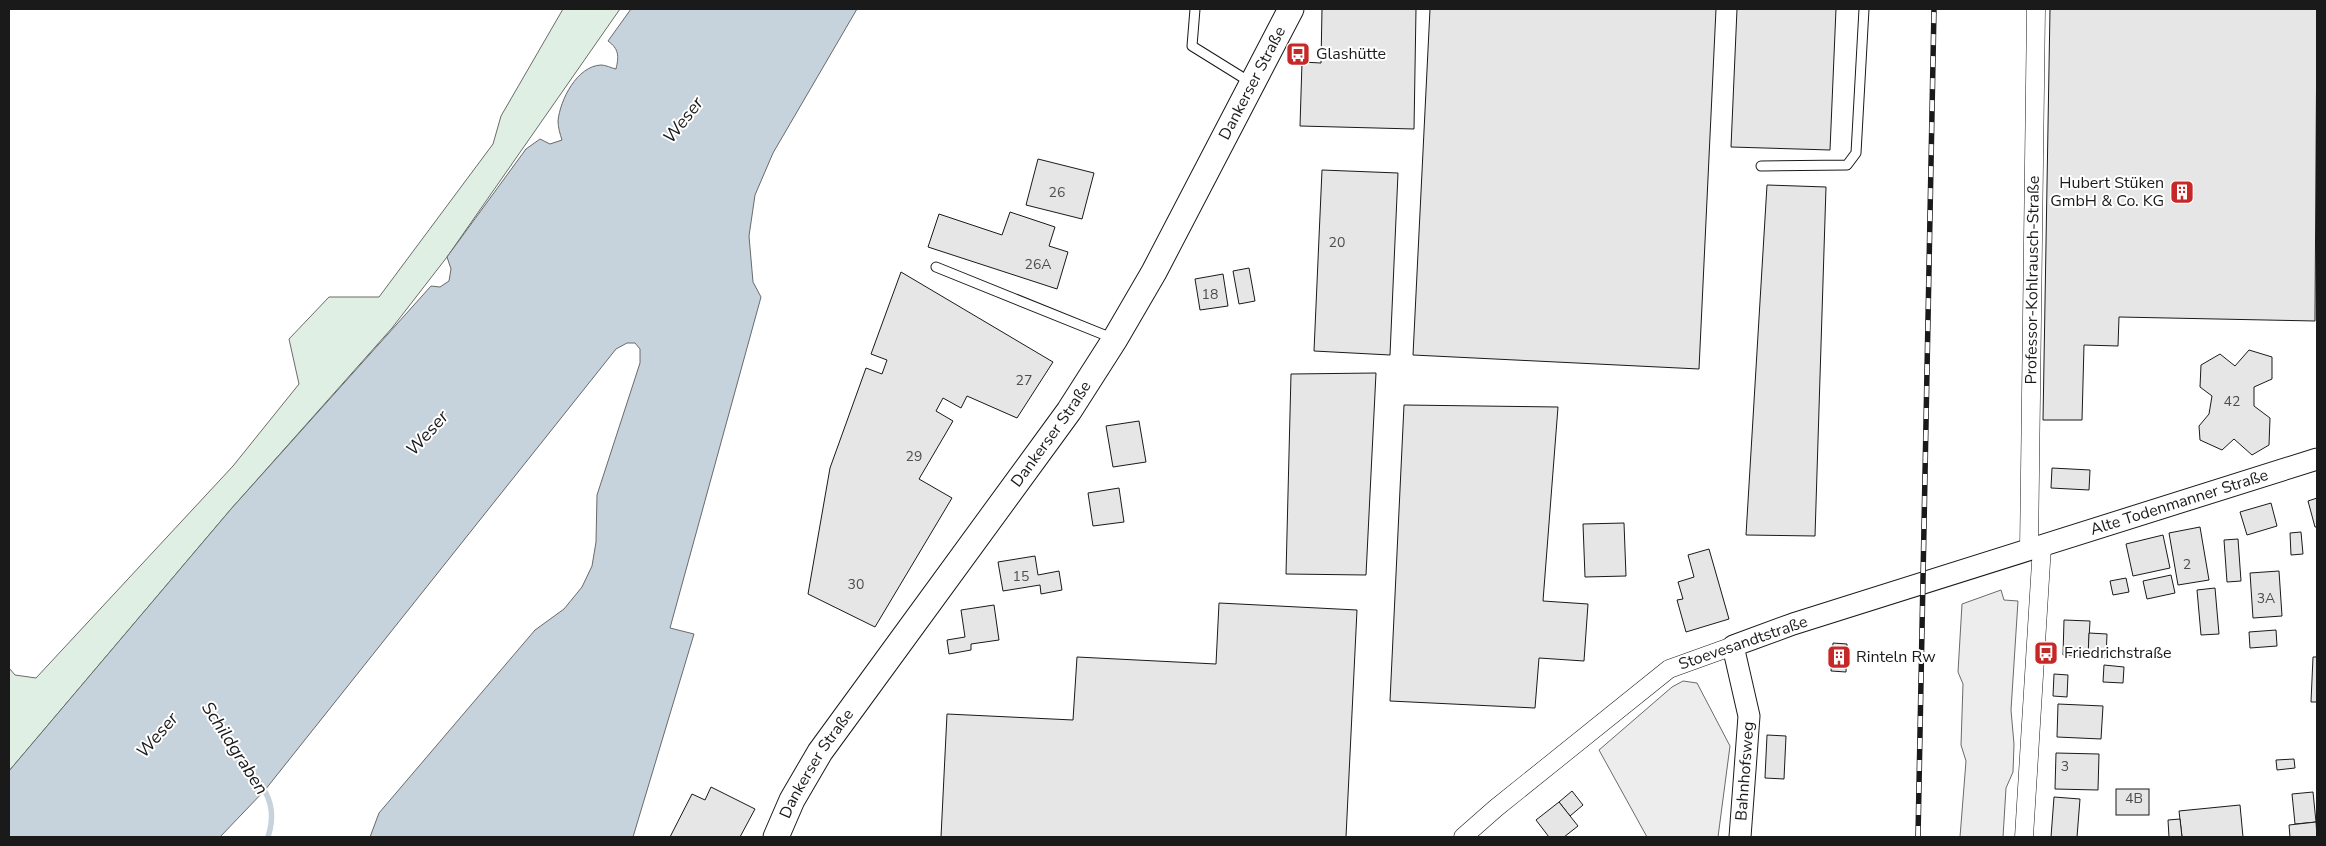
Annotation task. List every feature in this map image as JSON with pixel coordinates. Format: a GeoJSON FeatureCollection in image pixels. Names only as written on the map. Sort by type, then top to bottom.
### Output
{"type":"FeatureCollection","features":[{"type":"Feature","properties":{"kind":"main road","name":"Dankerser Straße"},"geometry":{"type":"LineString","coordinates":[[776,837],[792,800],[820,752],[1069,411],[1115,339],[1154,272],[1291,9]]}},
{"type":"Feature","properties":{"kind":"street","name":"Professor-Kohlrausch-Straße"},"geometry":{"type":"LineString","coordinates":[[2036,9],[2036,548]]}},
{"type":"Feature","properties":{"kind":"street","name":"Alte Todenmanner Straße"},"geometry":{"type":"LineString","coordinates":[[2036,548],[2317,459]]}},
{"type":"Feature","properties":{"kind":"street","name":"Stoevesandtstraße"},"geometry":{"type":"LineString","coordinates":[[1463,837],[1496,808],[1669,669],[1733,646],[2036,548]]}},
{"type":"Feature","properties":{"kind":"street"},"geometry":{"type":"LineString","coordinates":[[2024,837],[2036,548]]}},
{"type":"Feature","properties":{"kind":"street","name":"Bahnhofsweg"},"geometry":{"type":"LineString","coordinates":[[1733,646],[1750,716],[1740,837]]}},
{"type":"Feature","properties":{"kind":"lane"},"geometry":{"type":"LineString","coordinates":[[1196,9],[1192,46],[1252,83]]}},
{"type":"Feature","properties":{"kind":"lane"},"geometry":{"type":"LineString","coordinates":[[1761,166],[1847,166],[1856,153],[1864,9]]}},
{"type":"Feature","properties":{"kind":"lane"},"geometry":{"type":"LineString","coordinates":[[936,267],[1115,339]]}},
{"type":"Feature","properties":{"kind":"green space"},"geometry":{"type":"Polygon","coordinates":[[[563,9],[620,9],[447,257],[392,328],[231,509],[9,771],[9,668],[15,675],[36,678],[233,466],[299,384],[289,339],[329,297],[379,297],[493,144],[501,116],[563,9]]]}},
{"type":"Feature","properties":{"kind":"shaded area"},"geometry":{"type":"Polygon","coordinates":[[[2001,590],[2004,600],[2018,601],[2011,710],[2014,744],[2013,772],[2006,788],[2003,837],[1960,837],[1966,761],[1961,745],[1963,684],[1958,672],[1962,604],[2001,590]]]}},
{"type":"Feature","properties":{"kind":"shaded area"},"geometry":{"type":"Polygon","coordinates":[[[1683,681],[1697,683],[1730,746],[1718,837],[1647,837],[1599,750],[1672,687],[1683,681]]]}},
{"type":"Feature","properties":{"kind":"water","name":"Weser"},"geometry":{"type":"Polygon","coordinates":[[[631,9],[857,9],[773,153],[755,195],[749,236],[753,282],[761,297],[670,628],[694,634],[633,837],[370,837],[379,813],[535,630],[564,609],[582,587],[592,566],[596,542],[597,495],[640,363],[640,349],[635,343],[627,343],[616,349],[265,790],[220,837],[9,837],[9,771],[231,509],[431,286],[440,287],[449,281],[451,269],[447,257],[526,149],[540,139],[550,144],[562,140],[558,123],[559,113],[566,94],[577,78],[584,71],[592,67],[603,65],[616,69],[617,53],[608,41],[631,9]]]}},
{"type":"Feature","properties":{"kind":"building"},"geometry":{"type":"Polygon","coordinates":[[[1322,9],[1416,9],[1414,129],[1300,126],[1302,62],[1321,63],[1322,9]]]}},
{"type":"Feature","properties":{"kind":"building"},"geometry":{"type":"Polygon","coordinates":[[[1430,9],[1716,9],[1699,369],[1413,355],[1430,9]]]}},
{"type":"Feature","properties":{"kind":"building"},"geometry":{"type":"Polygon","coordinates":[[[1737,9],[1836,9],[1830,150],[1731,147],[1737,9]]]}},
{"type":"Feature","properties":{"kind":"building","name":"Hubert Stüken GmbH & Co. KG"},"geometry":{"type":"Polygon","coordinates":[[[2050,9],[2317,9],[2315,321],[2119,317],[2118,346],[2084,345],[2082,420],[2043,420],[2050,9]]]}},
{"type":"Feature","properties":{"kind":"building"},"geometry":{"type":"Polygon","coordinates":[[[1038,159],[1094,173],[1082,219],[1026,205],[1038,159]]]}},
{"type":"Feature","properties":{"kind":"building"},"geometry":{"type":"Polygon","coordinates":[[[1322,170],[1398,173],[1390,355],[1314,351],[1322,170]]]}},
{"type":"Feature","properties":{"kind":"building"},"geometry":{"type":"Polygon","coordinates":[[[1767,185],[1826,187],[1815,536],[1746,535],[1767,185]]]}},
{"type":"Feature","properties":{"kind":"building"},"geometry":{"type":"Polygon","coordinates":[[[1010,212],[1055,227],[1049,246],[1068,252],[1057,289],[928,247],[939,214],[1002,235],[1010,212]]]}},
{"type":"Feature","properties":{"kind":"building"},"geometry":{"type":"Polygon","coordinates":[[[1249,268],[1255,301],[1239,304],[1233,271],[1249,268]]]}},
{"type":"Feature","properties":{"kind":"building"},"geometry":{"type":"Polygon","coordinates":[[[901,272],[1053,362],[1017,418],[967,396],[961,408],[943,398],[936,411],[953,421],[919,479],[952,498],[875,627],[808,594],[830,468],[866,368],[882,374],[887,360],[871,354],[901,272]]]}},
{"type":"Feature","properties":{"kind":"building"},"geometry":{"type":"Polygon","coordinates":[[[1223,274],[1228,306],[1200,310],[1195,279],[1223,274]]]}},
{"type":"Feature","properties":{"kind":"building"},"geometry":{"type":"Polygon","coordinates":[[[2249,350],[2272,357],[2272,379],[2254,387],[2254,406],[2270,418],[2269,445],[2252,455],[2234,439],[2222,450],[2200,440],[2199,426],[2209,414],[2212,396],[2200,387],[2201,365],[2220,354],[2235,366],[2249,350]]]}},
{"type":"Feature","properties":{"kind":"building"},"geometry":{"type":"Polygon","coordinates":[[[1376,373],[1366,575],[1286,574],[1291,374],[1376,373]]]}},
{"type":"Feature","properties":{"kind":"building"},"geometry":{"type":"Polygon","coordinates":[[[1404,405],[1558,407],[1543,601],[1588,604],[1584,661],[1539,658],[1535,708],[1390,701],[1404,405]]]}},
{"type":"Feature","properties":{"kind":"building"},"geometry":{"type":"Polygon","coordinates":[[[1139,421],[1146,462],[1113,467],[1106,426],[1139,421]]]}},
{"type":"Feature","properties":{"kind":"building"},"geometry":{"type":"Polygon","coordinates":[[[2052,468],[2090,470],[2089,490],[2051,488],[2052,468]]]}},
{"type":"Feature","properties":{"kind":"building"},"geometry":{"type":"Polygon","coordinates":[[[1119,488],[1124,522],[1093,526],[1088,493],[1119,488]]]}},
{"type":"Feature","properties":{"kind":"building"},"geometry":{"type":"Polygon","coordinates":[[[2317,498],[2317,527],[2315,527],[2308,501],[2317,498]]]}},
{"type":"Feature","properties":{"kind":"building"},"geometry":{"type":"Polygon","coordinates":[[[2271,503],[2277,526],[2247,535],[2240,512],[2271,503]]]}},
{"type":"Feature","properties":{"kind":"building"},"geometry":{"type":"Polygon","coordinates":[[[1624,523],[1626,576],[1585,577],[1583,524],[1624,523]]]}},
{"type":"Feature","properties":{"kind":"building"},"geometry":{"type":"Polygon","coordinates":[[[2200,527],[2209,580],[2178,585],[2169,533],[2200,527]]]}},
{"type":"Feature","properties":{"kind":"building"},"geometry":{"type":"Polygon","coordinates":[[[2301,532],[2303,554],[2291,555],[2290,533],[2301,532]]]}},
{"type":"Feature","properties":{"kind":"building"},"geometry":{"type":"Polygon","coordinates":[[[2163,535],[2170,568],[2133,576],[2126,544],[2163,535]]]}},
{"type":"Feature","properties":{"kind":"building"},"geometry":{"type":"Polygon","coordinates":[[[2238,539],[2241,581],[2227,582],[2224,540],[2238,539]]]}},
{"type":"Feature","properties":{"kind":"building"},"geometry":{"type":"Polygon","coordinates":[[[1709,549],[1729,619],[1686,632],[1677,600],[1683,599],[1678,582],[1694,577],[1688,555],[1709,549]]]}},
{"type":"Feature","properties":{"kind":"building"},"geometry":{"type":"Polygon","coordinates":[[[1035,556],[1038,575],[1059,571],[1062,590],[1041,594],[1040,585],[1003,591],[998,562],[1035,556]]]}},
{"type":"Feature","properties":{"kind":"building"},"geometry":{"type":"Polygon","coordinates":[[[2279,571],[2282,616],[2253,618],[2250,573],[2279,571]]]}},
{"type":"Feature","properties":{"kind":"building"},"geometry":{"type":"Polygon","coordinates":[[[2171,575],[2175,593],[2147,599],[2143,581],[2171,575]]]}},
{"type":"Feature","properties":{"kind":"building"},"geometry":{"type":"Polygon","coordinates":[[[2126,578],[2129,592],[2113,595],[2110,581],[2126,578]]]}},
{"type":"Feature","properties":{"kind":"building"},"geometry":{"type":"Polygon","coordinates":[[[2215,588],[2219,634],[2201,635],[2197,590],[2215,588]]]}},
{"type":"Feature","properties":{"kind":"building"},"geometry":{"type":"Polygon","coordinates":[[[1219,603],[1357,610],[1346,837],[941,837],[947,714],[1073,720],[1077,657],[1216,664],[1219,603]]]}},
{"type":"Feature","properties":{"kind":"building"},"geometry":{"type":"Polygon","coordinates":[[[994,605],[999,640],[971,644],[971,650],[949,654],[947,640],[965,637],[961,610],[994,605]]]}},
{"type":"Feature","properties":{"kind":"building"},"geometry":{"type":"Polygon","coordinates":[[[2064,620],[2090,621],[2088,657],[2063,655],[2064,620]]]}},
{"type":"Feature","properties":{"kind":"building"},"geometry":{"type":"Polygon","coordinates":[[[2276,630],[2277,646],[2250,648],[2249,632],[2276,630]]]}},
{"type":"Feature","properties":{"kind":"building"},"geometry":{"type":"Polygon","coordinates":[[[2089,633],[2107,634],[2106,658],[2088,657],[2089,633]]]}},
{"type":"Feature","properties":{"kind":"building","name":"Rinteln Rw"},"geometry":{"type":"Polygon","coordinates":[[[1833,643],[1847,644],[1846,672],[1831,671],[1833,643]]]}},
{"type":"Feature","properties":{"kind":"building"},"geometry":{"type":"Polygon","coordinates":[[[2313,657],[2317,657],[2317,702],[2311,702],[2313,657]]]}},
{"type":"Feature","properties":{"kind":"building"},"geometry":{"type":"Polygon","coordinates":[[[2104,665],[2124,667],[2123,683],[2103,682],[2104,665]]]}},
{"type":"Feature","properties":{"kind":"building"},"geometry":{"type":"Polygon","coordinates":[[[2054,674],[2068,675],[2067,697],[2053,696],[2054,674]]]}},
{"type":"Feature","properties":{"kind":"building"},"geometry":{"type":"Polygon","coordinates":[[[2058,704],[2103,706],[2101,739],[2057,737],[2058,704]]]}},
{"type":"Feature","properties":{"kind":"building"},"geometry":{"type":"Polygon","coordinates":[[[1767,735],[1786,736],[1784,779],[1765,778],[1767,735]]]}},
{"type":"Feature","properties":{"kind":"building"},"geometry":{"type":"Polygon","coordinates":[[[2056,753],[2099,754],[2098,790],[2055,789],[2056,753]]]}},
{"type":"Feature","properties":{"kind":"building"},"geometry":{"type":"Polygon","coordinates":[[[2294,759],[2295,768],[2277,770],[2276,760],[2294,759]]]}},
{"type":"Feature","properties":{"kind":"building"},"geometry":{"type":"Polygon","coordinates":[[[711,787],[755,809],[740,837],[670,837],[692,794],[705,800],[711,787]]]}},
{"type":"Feature","properties":{"kind":"building"},"geometry":{"type":"Polygon","coordinates":[[[2116,789],[2149,789],[2149,815],[2116,815],[2116,789]]]}},
{"type":"Feature","properties":{"kind":"building"},"geometry":{"type":"Polygon","coordinates":[[[1572,791],[1583,805],[1570,816],[1559,802],[1572,791]]]}},
{"type":"Feature","properties":{"kind":"building"},"geometry":{"type":"Polygon","coordinates":[[[2313,792],[2316,822],[2295,824],[2292,794],[2313,792]]]}},
{"type":"Feature","properties":{"kind":"building"},"geometry":{"type":"Polygon","coordinates":[[[2054,797],[2080,799],[2077,837],[2051,837],[2054,797]]]}},
{"type":"Feature","properties":{"kind":"building"},"geometry":{"type":"Polygon","coordinates":[[[1559,802],[1578,826],[1564,837],[1549,837],[1536,820],[1559,802]]]}},
{"type":"Feature","properties":{"kind":"building"},"geometry":{"type":"Polygon","coordinates":[[[2240,805],[2243,837],[2182,837],[2179,811],[2240,805]]]}},
{"type":"Feature","properties":{"kind":"building"},"geometry":{"type":"Polygon","coordinates":[[[2180,819],[2182,837],[2169,837],[2168,820],[2180,819]]]}},
{"type":"Feature","properties":{"kind":"building"},"geometry":{"type":"Polygon","coordinates":[[[2316,822],[2317,837],[2290,837],[2289,825],[2316,822]]]}},
{"type":"Feature","properties":{"kind":"waterway","name":"Schildgraben"},"geometry":{"type":"LineString","coordinates":[[261,785],[268,798],[272,817],[268,837]]}},
{"type":"Feature","properties":{"kind":"railway"},"geometry":{"type":"LineString","coordinates":[[1918,837],[1934,9]]}},
{"type":"Feature","properties":{"kind":"place","name":"Glashütte"},"geometry":{"type":"Point","coordinates":[1298,54]}},
{"type":"Feature","properties":{"kind":"place","name":"Hubert Stüken GmbH & Co. KG"},"geometry":{"type":"Point","coordinates":[2182,192]}},
{"type":"Feature","properties":{"kind":"place","name":"Friedrichstraße"},"geometry":{"type":"Point","coordinates":[2046,653]}},
{"type":"Feature","properties":{"kind":"place","name":"Rinteln Rw"},"geometry":{"type":"Point","coordinates":[1839,657]}}]}
